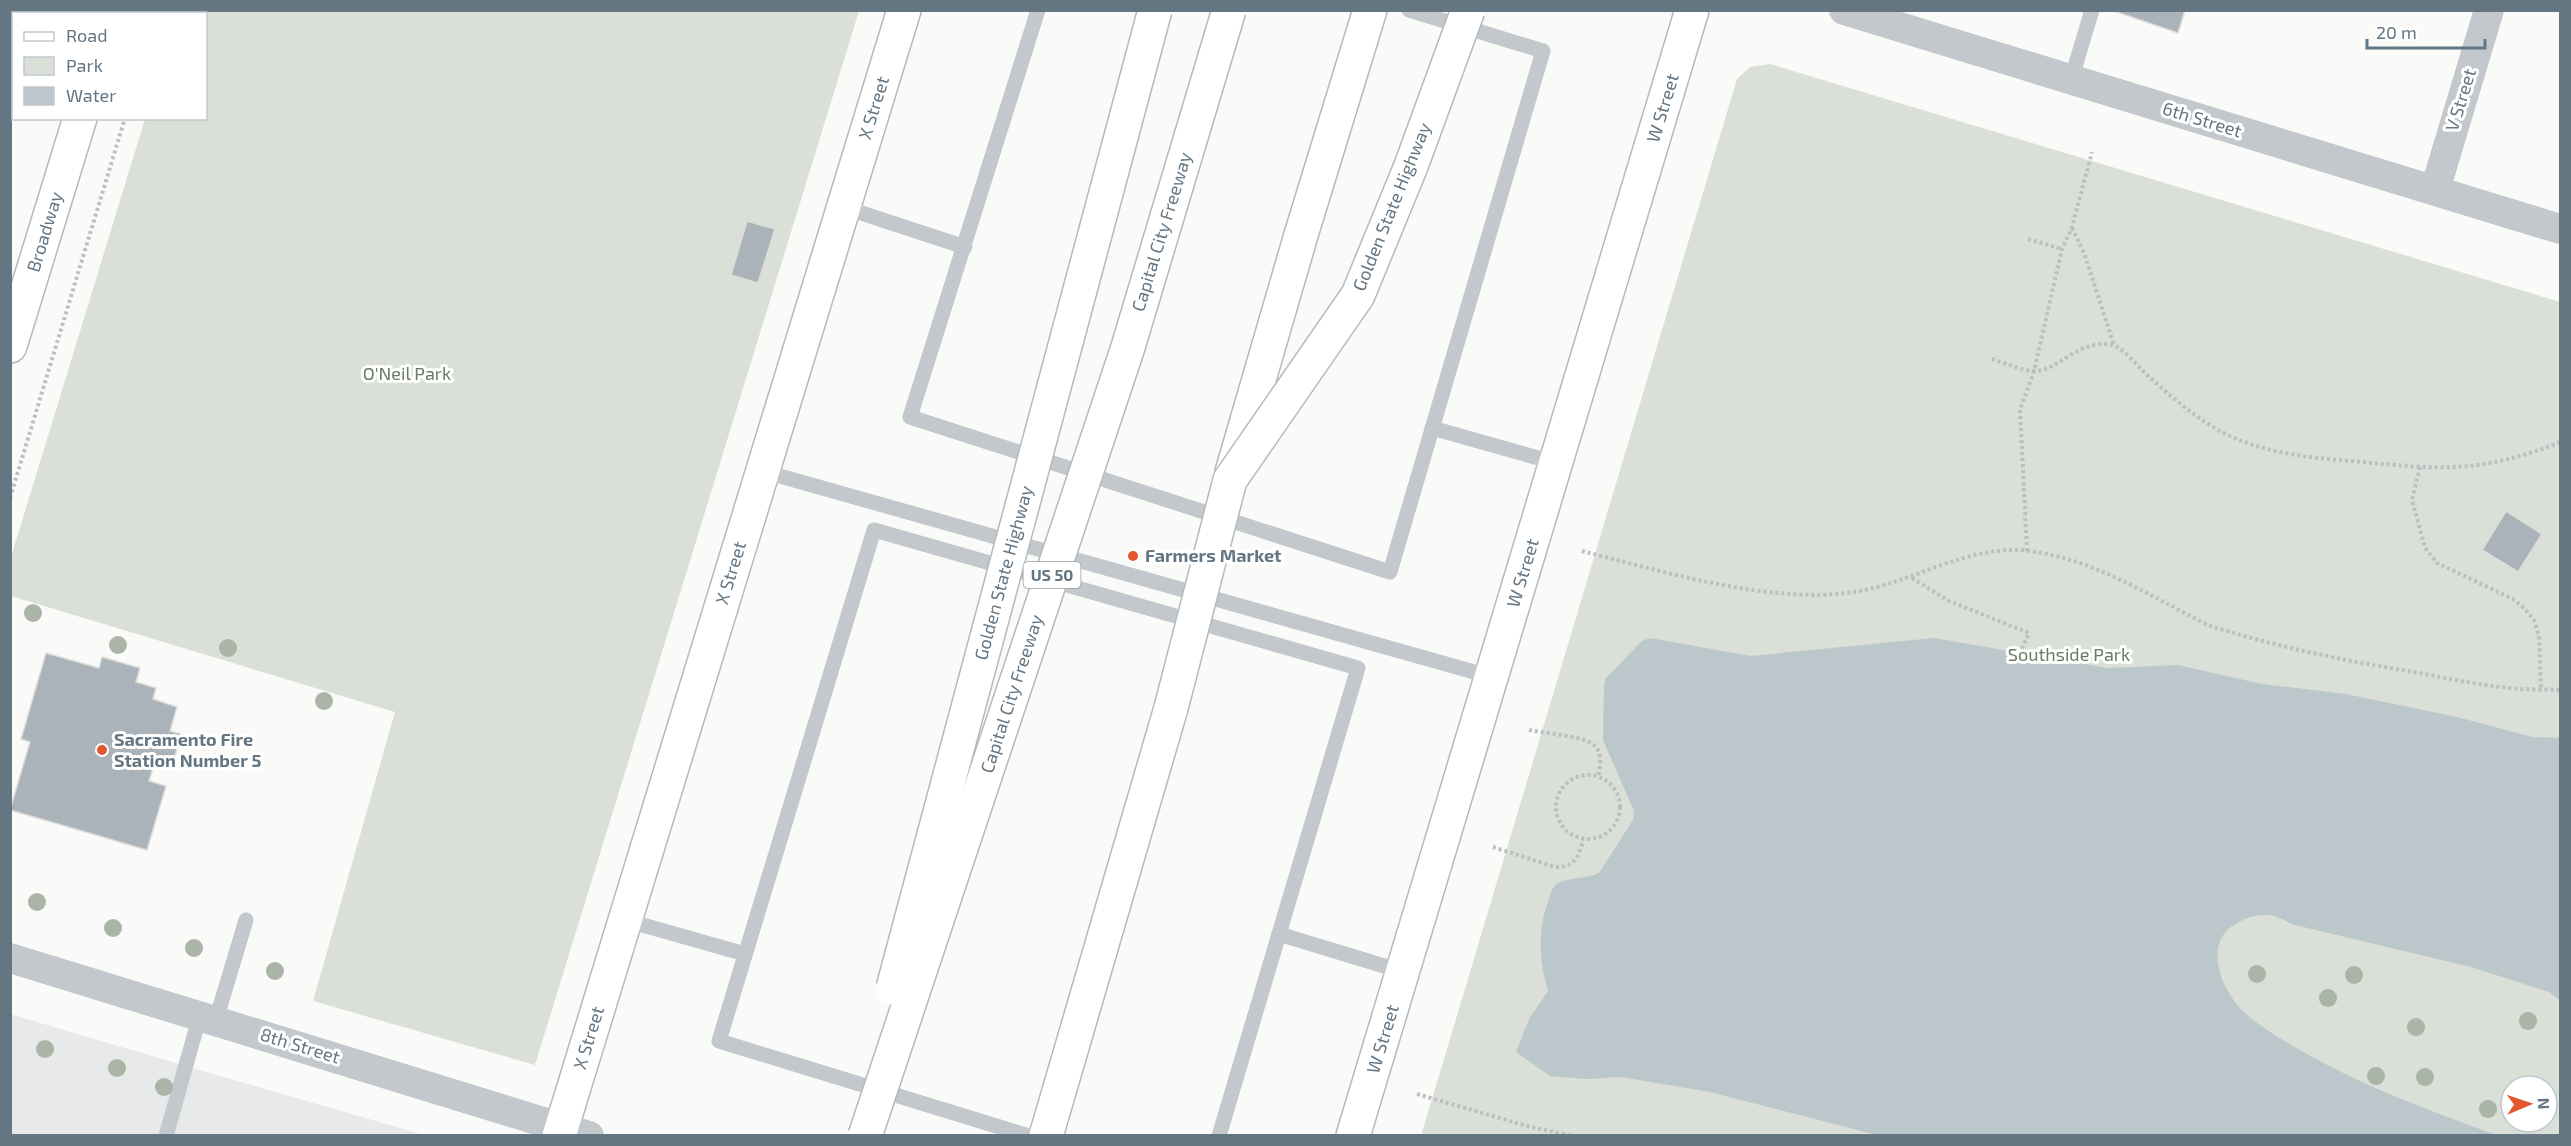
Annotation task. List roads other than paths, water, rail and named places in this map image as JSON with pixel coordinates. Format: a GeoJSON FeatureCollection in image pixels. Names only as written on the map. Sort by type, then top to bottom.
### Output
{"type":"FeatureCollection","features":[{"type":"Feature","properties":{"kind":"main road","name":"X Street"},"geometry":{"type":"LineString","coordinates":[[570,1133],[625,920],[904,10]]}},
{"type":"Feature","properties":{"kind":"main road","name":"Golden State Highway"},"geometry":{"type":"LineString","coordinates":[[853,1136],[1155,10]]}},
{"type":"Feature","properties":{"kind":"main road","name":"Capital City Freeway"},"geometry":{"type":"LineString","coordinates":[[865,1136],[1128,347],[1229,10]]}},
{"type":"Feature","properties":{"kind":"main road"},"geometry":{"type":"LineString","coordinates":[[1046,1136],[1171,708],[1230,480],[1300,235],[1370,10]]}},
{"type":"Feature","properties":{"kind":"main road","name":"Golden State Highway"},"geometry":{"type":"LineString","coordinates":[[1230,480],[1358,295],[1411,166],[1468,10]]}},
{"type":"Feature","properties":{"kind":"main road","name":"W Street"},"geometry":{"type":"LineString","coordinates":[[1353,1136],[1692,10]]}},
{"type":"Feature","properties":{"kind":"main road","name":"Broadway"},"geometry":{"type":"LineString","coordinates":[[10,346],[79,120]]}},
{"type":"Feature","properties":{"kind":"street","name":"6th Street"},"geometry":{"type":"LineString","coordinates":[[1844,10],[1913,20],[2071,80],[2560,229]]}},
{"type":"Feature","properties":{"kind":"street","name":"V Street"},"geometry":{"type":"LineString","coordinates":[[2435,190],[2488,10]]}},
{"type":"Feature","properties":{"kind":"street","name":"8th Street"},"geometry":{"type":"LineString","coordinates":[[10,958],[208,1017],[570,1133]]}},
{"type":"Feature","properties":{"kind":"lane"},"geometry":{"type":"LineString","coordinates":[[1038,10],[910,417],[1390,572],[1543,51],[1409,10]]}},
{"type":"Feature","properties":{"kind":"lane"},"geometry":{"type":"LineString","coordinates":[[2071,80],[2092,10]]}},
{"type":"Feature","properties":{"kind":"lane"},"geometry":{"type":"LineString","coordinates":[[843,207],[965,248]]}},
{"type":"Feature","properties":{"kind":"lane"},"geometry":{"type":"LineString","coordinates":[[1432,428],[1556,463]]}},
{"type":"Feature","properties":{"kind":"lane"},"geometry":{"type":"LineString","coordinates":[[762,471],[1492,677]]}},
{"type":"Feature","properties":{"kind":"lane"},"geometry":{"type":"LineString","coordinates":[[1029,1136],[719,1041],[873,530],[1358,668],[1220,1136]]}},
{"type":"Feature","properties":{"kind":"lane"},"geometry":{"type":"LineString","coordinates":[[166,1136],[208,1017],[246,920]]}},
{"type":"Feature","properties":{"kind":"lane"},"geometry":{"type":"LineString","coordinates":[[625,920],[745,954]]}},
{"type":"Feature","properties":{"kind":"lane"},"geometry":{"type":"LineString","coordinates":[[1279,934],[1404,972]]}},
{"type":"Feature","properties":{"kind":"water"},"geometry":{"type":"Polygon","coordinates":[[[1650,638],[1751,656],[1934,638],[2108,668],[2178,665],[2262,684],[2346,694],[2457,717],[2532,737],[2560,738],[2560,1000],[2549,992],[2471,967],[2295,925],[2270,915],[2258,915],[2246,919],[2227,930],[2220,941],[2217,953],[2223,980],[2229,993],[2246,1014],[2268,1031],[2353,1078],[2496,1135],[1877,1135],[1710,1092],[1621,1077],[1587,1079],[1550,1076],[1516,1052],[1529,1019],[1548,991],[1541,945],[1545,911],[1552,890],[1558,883],[1599,873],[1633,820],[1634,811],[1603,740],[1604,685],[1606,678],[1642,641],[1650,638]]]}},
{"type":"Feature","properties":{"kind":"place","name":"Farmers Market"},"geometry":{"type":"Point","coordinates":[1133,556]}},
{"type":"Feature","properties":{"kind":"place","name":"Sacramento Fire Station Number 5"},"geometry":{"type":"Point","coordinates":[102,750]}},
{"type":"Feature","properties":{"kind":"park label","name":"O'Neil Park"},"geometry":{"type":"Point","coordinates":[407,374]}},
{"type":"Feature","properties":{"kind":"park label","name":"Southside Park"},"geometry":{"type":"Point","coordinates":[2069,655]}}]}
